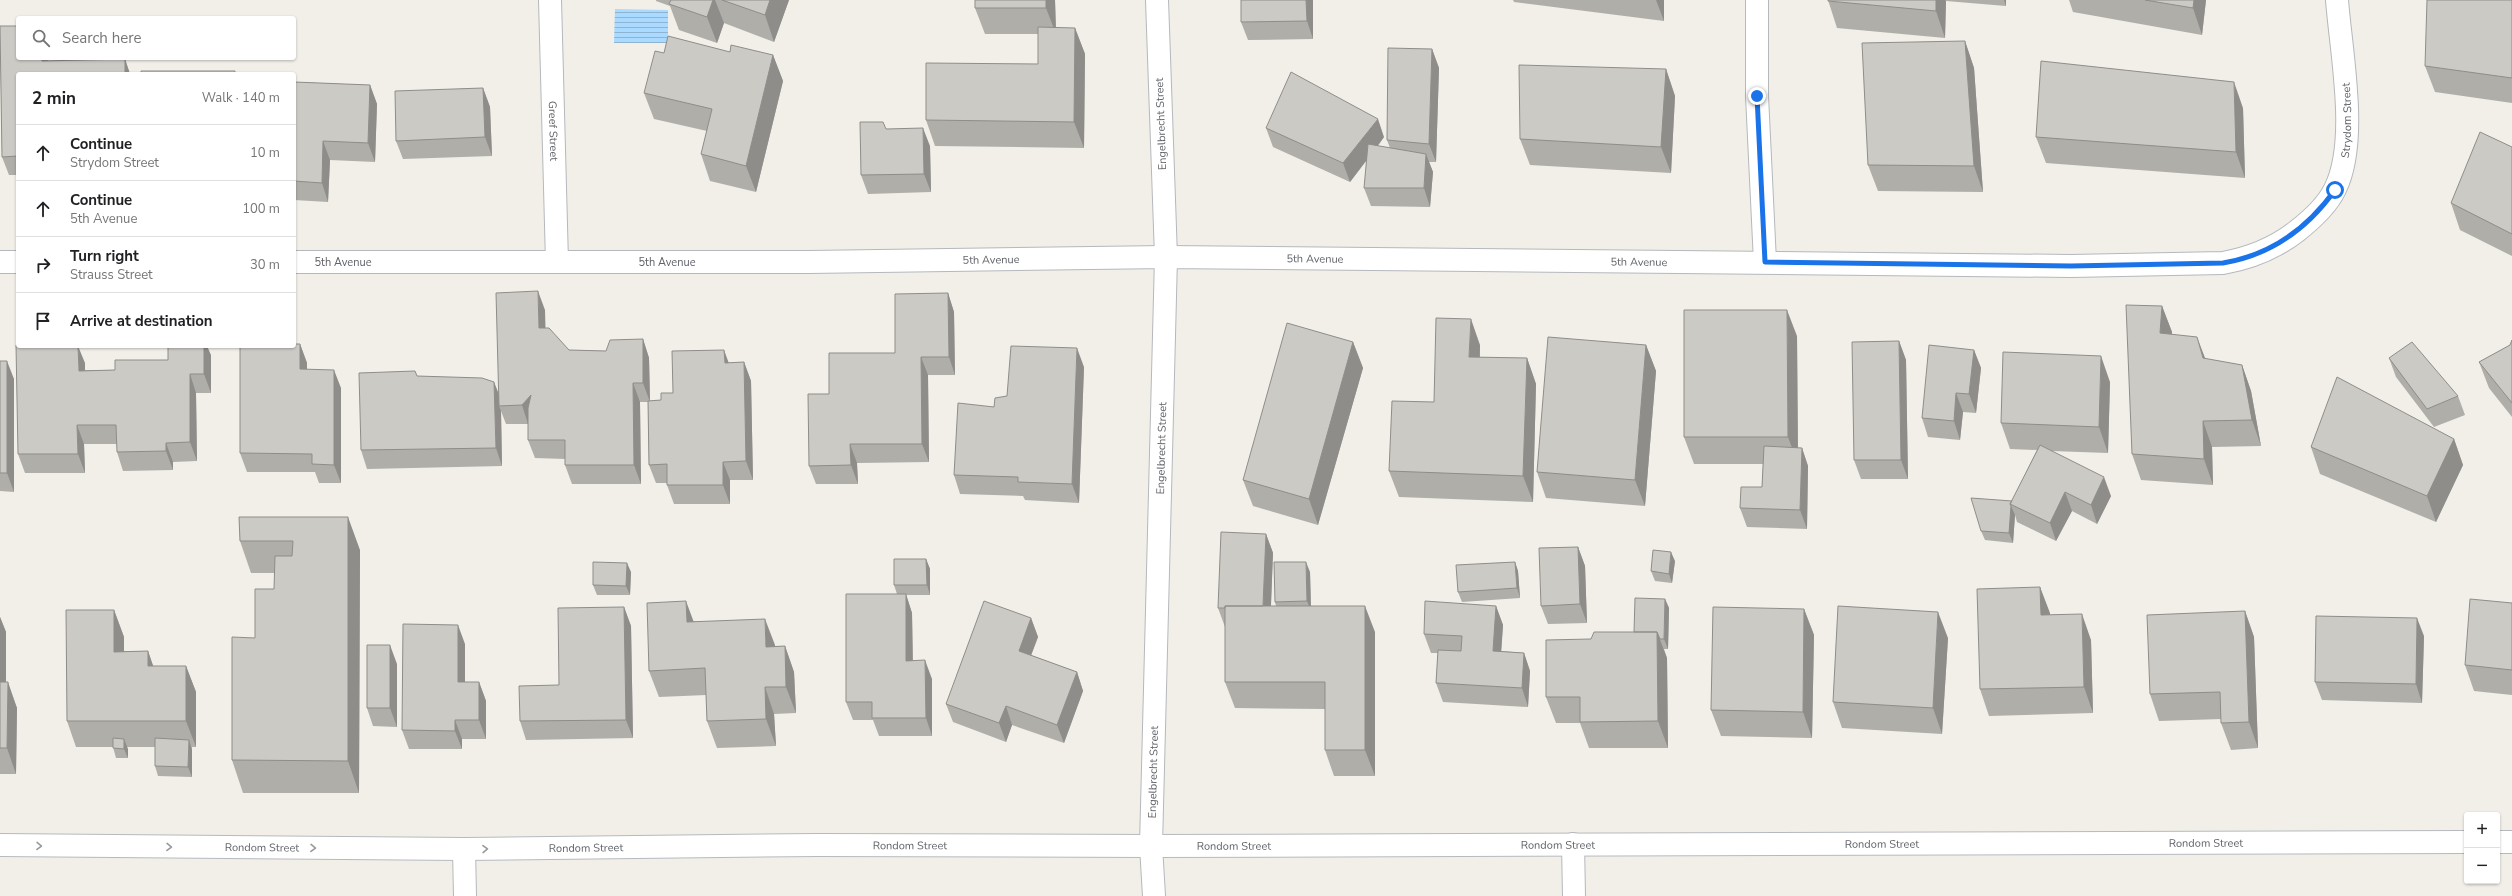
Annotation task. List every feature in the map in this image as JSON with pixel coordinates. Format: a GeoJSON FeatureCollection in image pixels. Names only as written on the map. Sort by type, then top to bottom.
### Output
{"type":"FeatureCollection","features":[{"type":"Feature","properties":{"kind":"street","name":"Greef Street"},"geometry":{"type":"LineString","coordinates":[[550,0],[557,262]]}},
{"type":"Feature","properties":{"kind":"street","name":"Engelbrecht Street"},"geometry":{"type":"LineString","coordinates":[[1154,896],[1151,846],[1166,257],[1157,0]]}},
{"type":"Feature","properties":{"kind":"street"},"geometry":{"type":"LineString","coordinates":[[1757,0],[1757,96],[1765,262]]}},
{"type":"Feature","properties":{"kind":"street","name":"Strydom Street"},"geometry":{"type":"LineString","coordinates":[[2320,211],[2335,190],[2343,168],[2347,130],[2337,0]]}},
{"type":"Feature","properties":{"kind":"street","name":"5th Avenue"},"geometry":{"type":"LineString","coordinates":[[296,262],[557,262],[1166,257],[2071,266],[2223,263],[2246,259],[2267,250],[2289,237],[2320,211]]}},
{"type":"Feature","properties":{"kind":"street","name":"Rondom Street"},"geometry":{"type":"LineString","coordinates":[[0,845],[464,849],[818,845],[1151,846],[2464,842]]}},
{"type":"Feature","properties":{"kind":"street"},"geometry":{"type":"LineString","coordinates":[[2500,842],[2512,842]]}},
{"type":"Feature","properties":{"kind":"street"},"geometry":{"type":"LineString","coordinates":[[1573,844],[1574,896]]}},
{"type":"Feature","properties":{"kind":"street"},"geometry":{"type":"LineString","coordinates":[[464,849],[466,896]]}},
{"type":"Feature","properties":{"kind":"water"},"geometry":{"type":"Polygon","coordinates":[[[615,9],[668,10],[668,43],[614,43],[615,9]]]}},
{"type":"Feature","properties":{"kind":"building"},"geometry":{"type":"Polygon","coordinates":[[[671,0],[713,0],[707,17],[669,4],[671,0]]]}},
{"type":"Feature","properties":{"kind":"building"},"geometry":{"type":"Polygon","coordinates":[[[722,0],[770,0],[765,15],[722,0]]]}},
{"type":"Feature","properties":{"kind":"building"},"geometry":{"type":"Polygon","coordinates":[[[975,0],[1046,0],[1046,8],[975,8],[975,0]]]}},
{"type":"Feature","properties":{"kind":"building"},"geometry":{"type":"Polygon","coordinates":[[[1241,0],[1306,0],[1307,21],[1241,22],[1241,0]]]}},
{"type":"Feature","properties":{"kind":"building"},"geometry":{"type":"Polygon","coordinates":[[[1936,0],[1936,11],[1828,1],[1936,0]]]}},
{"type":"Feature","properties":{"kind":"building"},"geometry":{"type":"Polygon","coordinates":[[[2145,0],[2194,0],[2193,8],[2145,0]]]}},
{"type":"Feature","properties":{"kind":"building"},"geometry":{"type":"Polygon","coordinates":[[[2427,0],[2512,0],[2512,78],[2425,66],[2427,0]]]}},
{"type":"Feature","properties":{"kind":"building"},"geometry":{"type":"Polygon","coordinates":[[[0,26],[16,26],[16,60],[125,60],[125,72],[16,72],[16,156],[2,157],[0,26]]]}},
{"type":"Feature","properties":{"kind":"building"},"geometry":{"type":"Polygon","coordinates":[[[1038,27],[1075,28],[1074,122],[926,120],[926,63],[1038,64],[1038,27]]]}},
{"type":"Feature","properties":{"kind":"building"},"geometry":{"type":"Polygon","coordinates":[[[668,36],[730,52],[731,45],[773,55],[746,166],[701,154],[712,109],[644,93],[655,51],[664,53],[668,36]]]}},
{"type":"Feature","properties":{"kind":"building"},"geometry":{"type":"Polygon","coordinates":[[[1965,41],[1974,166],[1868,165],[1862,43],[1965,41]]]}},
{"type":"Feature","properties":{"kind":"building"},"geometry":{"type":"Polygon","coordinates":[[[1388,48],[1432,49],[1429,144],[1387,140],[1388,48]]]}},
{"type":"Feature","properties":{"kind":"building"},"geometry":{"type":"Polygon","coordinates":[[[2041,61],[2234,82],[2236,152],[2036,137],[2041,61]]]}},
{"type":"Feature","properties":{"kind":"building"},"geometry":{"type":"Polygon","coordinates":[[[1519,65],[1666,69],[1661,147],[1520,139],[1519,65]]]}},
{"type":"Feature","properties":{"kind":"building"},"geometry":{"type":"Polygon","coordinates":[[[141,71],[235,71],[235,72],[141,71]]]}},
{"type":"Feature","properties":{"kind":"building"},"geometry":{"type":"Polygon","coordinates":[[[1291,72],[1378,119],[1343,163],[1266,128],[1291,72]]]}},
{"type":"Feature","properties":{"kind":"building"},"geometry":{"type":"Polygon","coordinates":[[[296,82],[370,85],[368,143],[323,141],[322,183],[296,181],[296,82]]]}},
{"type":"Feature","properties":{"kind":"building"},"geometry":{"type":"Polygon","coordinates":[[[483,88],[485,137],[396,141],[395,91],[483,88]]]}},
{"type":"Feature","properties":{"kind":"building"},"geometry":{"type":"Polygon","coordinates":[[[860,122],[883,122],[886,129],[923,128],[924,174],[861,175],[860,122]]]}},
{"type":"Feature","properties":{"kind":"building"},"geometry":{"type":"Polygon","coordinates":[[[2480,132],[2512,147],[2512,234],[2451,203],[2480,132]]]}},
{"type":"Feature","properties":{"kind":"building"},"geometry":{"type":"Polygon","coordinates":[[[1368,144],[1426,154],[1424,188],[1364,188],[1368,144]]]}},
{"type":"Feature","properties":{"kind":"building"},"geometry":{"type":"Polygon","coordinates":[[[538,291],[539,328],[549,328],[569,350],[606,351],[610,340],[643,339],[643,383],[633,383],[634,465],[565,465],[565,440],[528,440],[528,408],[531,395],[522,405],[499,406],[496,293],[538,291]]]}},
{"type":"Feature","properties":{"kind":"building"},"geometry":{"type":"Polygon","coordinates":[[[948,293],[949,357],[921,357],[922,444],[850,444],[851,465],[809,466],[808,394],[829,394],[829,353],[895,353],[895,294],[948,293]]]}},
{"type":"Feature","properties":{"kind":"building"},"geometry":{"type":"Polygon","coordinates":[[[2126,305],[2162,306],[2160,333],[2197,337],[2203,358],[2242,365],[2252,420],[2203,421],[2204,459],[2132,454],[2126,305]]]}},
{"type":"Feature","properties":{"kind":"building"},"geometry":{"type":"Polygon","coordinates":[[[1684,310],[1787,310],[1788,437],[1684,437],[1684,310]]]}},
{"type":"Feature","properties":{"kind":"building"},"geometry":{"type":"Polygon","coordinates":[[[1436,318],[1471,319],[1469,357],[1527,358],[1523,476],[1389,471],[1392,401],[1434,402],[1436,318]]]}},
{"type":"Feature","properties":{"kind":"building"},"geometry":{"type":"Polygon","coordinates":[[[1287,323],[1353,342],[1309,499],[1243,480],[1287,323]]]}},
{"type":"Feature","properties":{"kind":"building"},"geometry":{"type":"Polygon","coordinates":[[[1548,337],[1646,345],[1635,480],[1537,472],[1548,337]]]}},
{"type":"Feature","properties":{"kind":"building"},"geometry":{"type":"Polygon","coordinates":[[[2512,340],[2512,403],[2479,362],[2510,345],[2512,340]]]}},
{"type":"Feature","properties":{"kind":"building"},"geometry":{"type":"Polygon","coordinates":[[[1899,341],[1901,460],[1854,460],[1852,342],[1899,341]]]}},
{"type":"Feature","properties":{"kind":"building"},"geometry":{"type":"Polygon","coordinates":[[[2412,342],[2458,396],[2427,409],[2389,358],[2412,342]]]}},
{"type":"Feature","properties":{"kind":"building"},"geometry":{"type":"Polygon","coordinates":[[[296,344],[300,344],[300,369],[334,370],[334,465],[312,464],[312,454],[240,453],[240,348],[296,348],[296,344]]]}},
{"type":"Feature","properties":{"kind":"building"},"geometry":{"type":"Polygon","coordinates":[[[1929,345],[1974,350],[1969,394],[1956,393],[1954,421],[1922,418],[1929,345]]]}},
{"type":"Feature","properties":{"kind":"building"},"geometry":{"type":"Polygon","coordinates":[[[1011,346],[1077,348],[1072,484],[1018,482],[1018,477],[954,475],[958,403],[994,407],[995,398],[1007,396],[1011,346]]]}},
{"type":"Feature","properties":{"kind":"building"},"geometry":{"type":"Polygon","coordinates":[[[16,348],[78,348],[79,371],[115,370],[115,360],[168,360],[168,348],[204,348],[204,374],[190,374],[190,442],[166,443],[166,451],[117,452],[116,425],[77,425],[78,454],[18,454],[16,348]]]}},
{"type":"Feature","properties":{"kind":"building"},"geometry":{"type":"Polygon","coordinates":[[[724,350],[725,363],[744,362],[746,461],[723,462],[723,485],[667,485],[667,464],[649,465],[648,401],[661,400],[661,393],[673,393],[672,351],[724,350]]]}},
{"type":"Feature","properties":{"kind":"building"},"geometry":{"type":"Polygon","coordinates":[[[2003,352],[2101,356],[2099,427],[2001,423],[2003,352]]]}},
{"type":"Feature","properties":{"kind":"building"},"geometry":{"type":"Polygon","coordinates":[[[0,361],[7,361],[7,473],[0,473],[0,361]]]}},
{"type":"Feature","properties":{"kind":"building"},"geometry":{"type":"Polygon","coordinates":[[[415,371],[417,376],[482,378],[494,382],[496,448],[361,450],[359,373],[415,371]]]}},
{"type":"Feature","properties":{"kind":"building"},"geometry":{"type":"Polygon","coordinates":[[[2337,377],[2454,439],[2427,496],[2311,447],[2337,377]]]}},
{"type":"Feature","properties":{"kind":"building"},"geometry":{"type":"Polygon","coordinates":[[[2040,445],[2104,477],[2091,505],[2065,492],[2050,523],[2010,504],[2040,445]]]}},
{"type":"Feature","properties":{"kind":"building"},"geometry":{"type":"Polygon","coordinates":[[[1764,446],[1802,448],[1800,510],[1740,508],[1741,487],[1762,487],[1764,446]]]}},
{"type":"Feature","properties":{"kind":"building"},"geometry":{"type":"Polygon","coordinates":[[[1971,498],[2012,501],[2010,504],[2009,533],[1981,531],[1971,498]]]}},
{"type":"Feature","properties":{"kind":"building"},"geometry":{"type":"Polygon","coordinates":[[[239,517],[348,517],[348,761],[232,760],[232,637],[255,638],[255,589],[274,589],[275,556],[292,556],[293,541],[240,541],[239,517]]]}},
{"type":"Feature","properties":{"kind":"building"},"geometry":{"type":"Polygon","coordinates":[[[1221,532],[1266,534],[1263,606],[1225,606],[1225,608],[1218,608],[1221,532]]]}},
{"type":"Feature","properties":{"kind":"building"},"geometry":{"type":"Polygon","coordinates":[[[1578,547],[1580,604],[1541,606],[1539,548],[1578,547]]]}},
{"type":"Feature","properties":{"kind":"building"},"geometry":{"type":"Polygon","coordinates":[[[1653,550],[1671,552],[1669,574],[1651,571],[1653,550]]]}},
{"type":"Feature","properties":{"kind":"building"},"geometry":{"type":"Polygon","coordinates":[[[894,559],[926,559],[927,585],[894,585],[894,559]]]}},
{"type":"Feature","properties":{"kind":"building"},"geometry":{"type":"Polygon","coordinates":[[[593,562],[627,563],[626,586],[593,585],[593,562]]]}},
{"type":"Feature","properties":{"kind":"building"},"geometry":{"type":"Polygon","coordinates":[[[1274,562],[1306,562],[1307,601],[1275,602],[1274,562]]]}},
{"type":"Feature","properties":{"kind":"building"},"geometry":{"type":"Polygon","coordinates":[[[1515,562],[1517,588],[1458,592],[1456,565],[1515,562]]]}},
{"type":"Feature","properties":{"kind":"building"},"geometry":{"type":"Polygon","coordinates":[[[2040,587],[2041,615],[2082,614],[2084,687],[1980,689],[1977,589],[2040,587]]]}},
{"type":"Feature","properties":{"kind":"building"},"geometry":{"type":"Polygon","coordinates":[[[846,594],[906,594],[906,661],[925,660],[926,718],[872,718],[872,702],[846,702],[846,594]]]}},
{"type":"Feature","properties":{"kind":"building"},"geometry":{"type":"Polygon","coordinates":[[[1635,598],[1665,599],[1664,639],[1660,639],[1657,632],[1634,632],[1635,598]]]}},
{"type":"Feature","properties":{"kind":"building"},"geometry":{"type":"Polygon","coordinates":[[[2470,599],[2512,603],[2512,670],[2465,665],[2470,599]]]}},
{"type":"Feature","properties":{"kind":"building"},"geometry":{"type":"Polygon","coordinates":[[[686,601],[687,622],[765,619],[766,647],[785,646],[786,687],[765,687],[766,719],[707,721],[705,668],[649,671],[647,603],[686,601]]]}},
{"type":"Feature","properties":{"kind":"building"},"geometry":{"type":"Polygon","coordinates":[[[984,601],[1031,618],[1019,651],[1077,672],[1057,725],[1006,706],[999,723],[946,704],[984,601]]]}},
{"type":"Feature","properties":{"kind":"building"},"geometry":{"type":"Polygon","coordinates":[[[1425,601],[1496,606],[1493,651],[1524,653],[1522,688],[1436,683],[1438,650],[1461,651],[1462,636],[1424,634],[1425,601]]]}},
{"type":"Feature","properties":{"kind":"building"},"geometry":{"type":"Polygon","coordinates":[[[1225,606],[1365,606],[1365,750],[1325,750],[1325,682],[1225,682],[1225,606]]]}},
{"type":"Feature","properties":{"kind":"building"},"geometry":{"type":"Polygon","coordinates":[[[1838,606],[1938,612],[1933,708],[1833,702],[1838,606]]]}},
{"type":"Feature","properties":{"kind":"building"},"geometry":{"type":"Polygon","coordinates":[[[624,607],[626,720],[520,721],[519,686],[559,685],[558,608],[624,607]]]}},
{"type":"Feature","properties":{"kind":"building"},"geometry":{"type":"Polygon","coordinates":[[[1713,607],[1804,609],[1803,712],[1711,710],[1713,607]]]}},
{"type":"Feature","properties":{"kind":"building"},"geometry":{"type":"Polygon","coordinates":[[[66,610],[114,610],[114,652],[148,651],[148,666],[186,666],[186,721],[67,721],[66,610]]]}},
{"type":"Feature","properties":{"kind":"building"},"geometry":{"type":"Polygon","coordinates":[[[2245,611],[2249,722],[2221,723],[2220,692],[2150,694],[2147,615],[2245,611]]]}},
{"type":"Feature","properties":{"kind":"building"},"geometry":{"type":"Polygon","coordinates":[[[2316,616],[2417,618],[2416,684],[2315,682],[2316,616]]]}},
{"type":"Feature","properties":{"kind":"building"},"geometry":{"type":"Polygon","coordinates":[[[403,624],[458,625],[458,682],[479,682],[479,720],[455,720],[455,731],[402,730],[403,624]]]}},
{"type":"Feature","properties":{"kind":"building"},"geometry":{"type":"Polygon","coordinates":[[[1594,632],[1657,632],[1658,721],[1580,722],[1580,697],[1546,697],[1546,640],[1591,639],[1594,632]]]}},
{"type":"Feature","properties":{"kind":"building"},"geometry":{"type":"Polygon","coordinates":[[[367,645],[390,645],[390,708],[367,708],[367,645]]]}},
{"type":"Feature","properties":{"kind":"building"},"geometry":{"type":"Polygon","coordinates":[[[0,682],[8,682],[7,748],[0,748],[0,682]]]}},
{"type":"Feature","properties":{"kind":"building"},"geometry":{"type":"Polygon","coordinates":[[[113,738],[124,739],[124,749],[113,748],[113,738]]]}},
{"type":"Feature","properties":{"kind":"building"},"geometry":{"type":"Polygon","coordinates":[[[155,738],[189,740],[188,767],[155,766],[155,738]]]}},
{"type":"Feature","properties":{"kind":"route"},"geometry":{"type":"LineString","coordinates":[[1757,96],[1765,262],[2071,266],[2223,263],[2246,259],[2267,250],[2289,237],[2320,211],[2335,190]]}}]}
